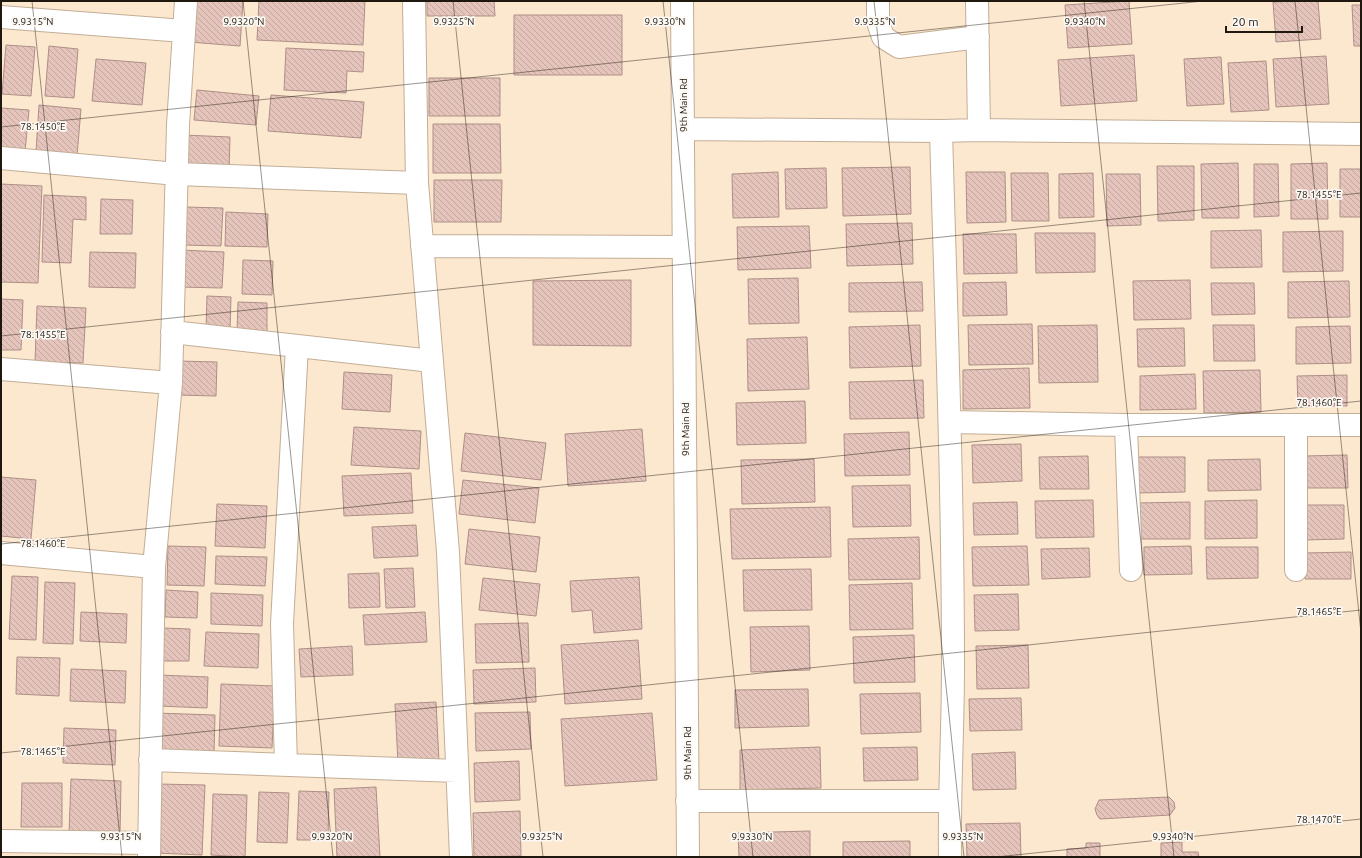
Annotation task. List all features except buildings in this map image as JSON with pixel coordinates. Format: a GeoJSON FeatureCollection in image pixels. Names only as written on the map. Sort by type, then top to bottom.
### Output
{"type":"FeatureCollection","features":[{"type":"Feature","properties":{"kind":"street"},"geometry":{"type":"LineString","coordinates":[[1,841],[149,850],[154,567],[171,383],[178,124],[186,1]]}},
{"type":"Feature","properties":{"kind":"street"},"geometry":{"type":"LineString","coordinates":[[414,1],[417,183],[448,552],[461,857]]}},
{"type":"Feature","properties":{"kind":"street","name":"9th Main Rd"},"geometry":{"type":"LineString","coordinates":[[682,1],[688,857]]}},
{"type":"Feature","properties":{"kind":"street"},"geometry":{"type":"LineString","coordinates":[[878,1],[878,22],[883,37],[899,47],[978,37]]}},
{"type":"Feature","properties":{"kind":"street"},"geometry":{"type":"LineString","coordinates":[[977,1],[979,130]]}},
{"type":"Feature","properties":{"kind":"street"},"geometry":{"type":"LineString","coordinates":[[1,17],[184,31]]}},
{"type":"Feature","properties":{"kind":"street"},"geometry":{"type":"LineString","coordinates":[[683,130],[979,130],[1361,134]]}},
{"type":"Feature","properties":{"kind":"street"},"geometry":{"type":"LineString","coordinates":[[941,131],[950,422],[953,668],[950,857]]}},
{"type":"Feature","properties":{"kind":"street"},"geometry":{"type":"LineString","coordinates":[[1,158],[177,174],[417,183]]}},
{"type":"Feature","properties":{"kind":"street"},"geometry":{"type":"LineString","coordinates":[[422,246],[683,248]]}},
{"type":"Feature","properties":{"kind":"street"},"geometry":{"type":"LineString","coordinates":[[172,332],[432,361]]}},
{"type":"Feature","properties":{"kind":"street"},"geometry":{"type":"LineString","coordinates":[[286,765],[282,624],[297,346]]}},
{"type":"Feature","properties":{"kind":"street"},"geometry":{"type":"LineString","coordinates":[[1,369],[171,383]]}},
{"type":"Feature","properties":{"kind":"street"},"geometry":{"type":"LineString","coordinates":[[950,422],[1126,425],[1361,425]]}},
{"type":"Feature","properties":{"kind":"street"},"geometry":{"type":"LineString","coordinates":[[1126,425],[1131,570]]}},
{"type":"Feature","properties":{"kind":"street"},"geometry":{"type":"LineString","coordinates":[[1296,425],[1296,570]]}},
{"type":"Feature","properties":{"kind":"street"},"geometry":{"type":"LineString","coordinates":[[1,553],[154,567]]}},
{"type":"Feature","properties":{"kind":"street"},"geometry":{"type":"LineString","coordinates":[[150,760],[457,771]]}},
{"type":"Feature","properties":{"kind":"street"},"geometry":{"type":"LineString","coordinates":[[687,801],[950,801]]}}]}
